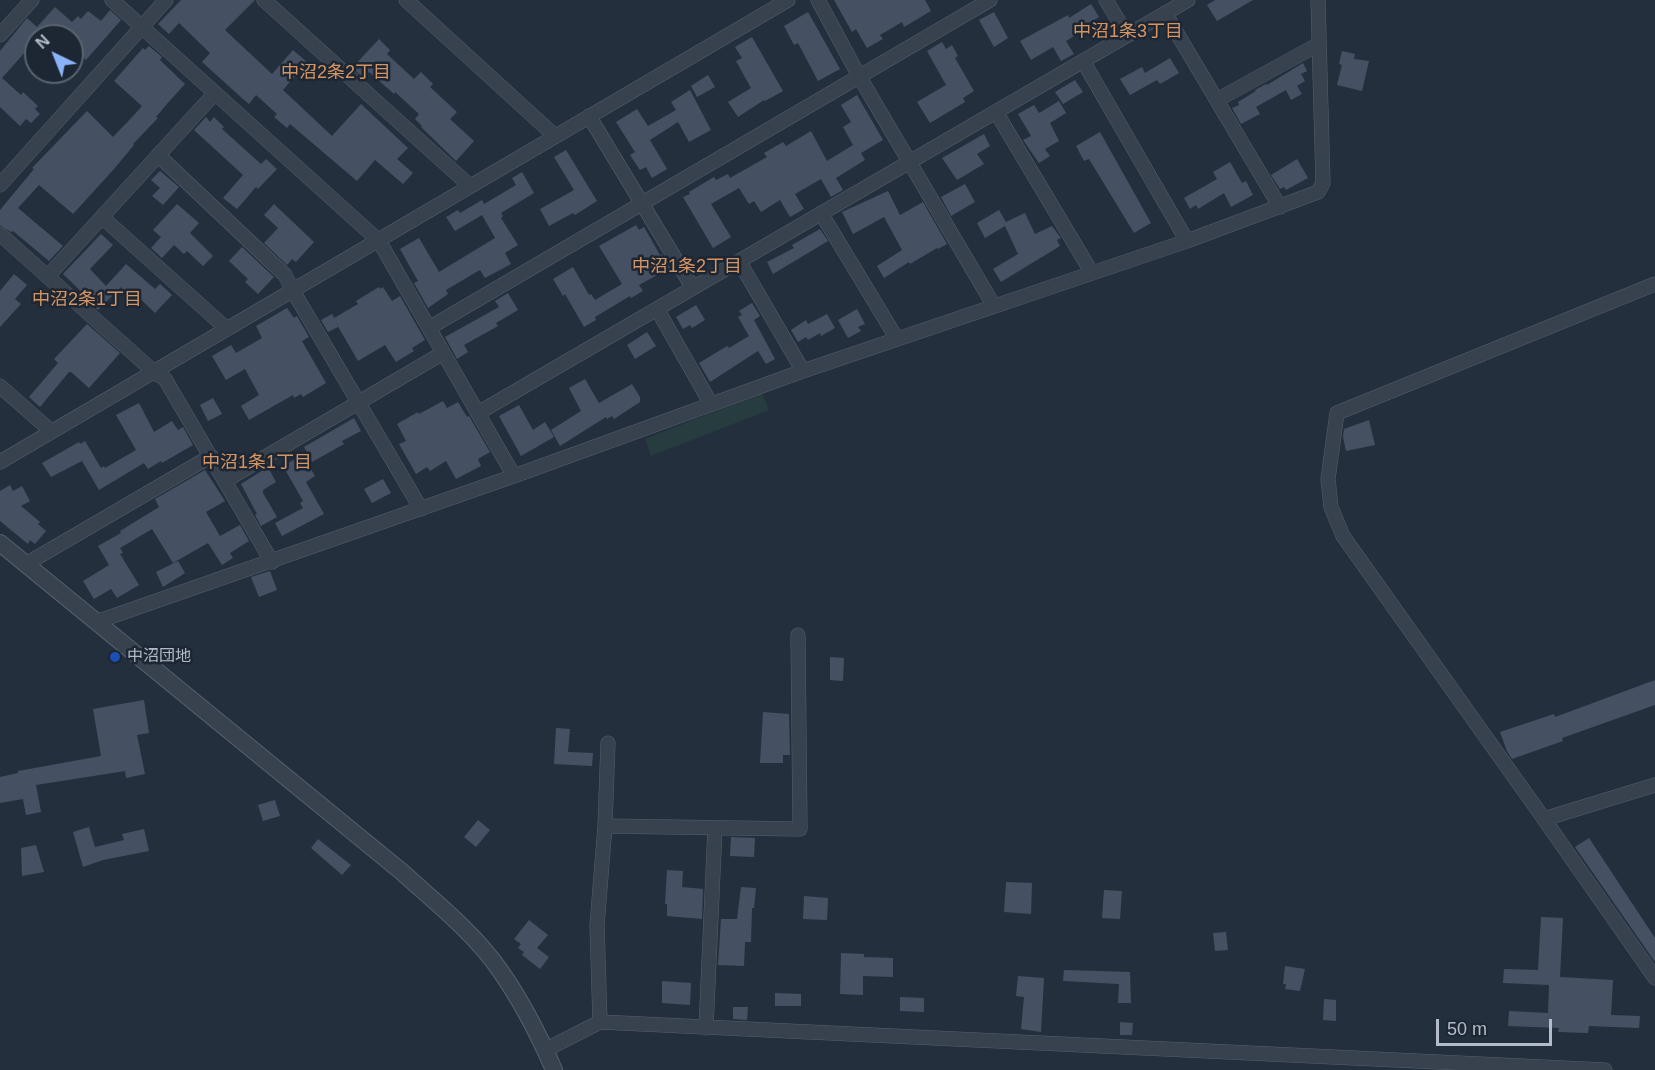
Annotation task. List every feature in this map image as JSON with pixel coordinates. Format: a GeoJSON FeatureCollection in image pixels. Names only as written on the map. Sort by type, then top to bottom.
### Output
{"type":"FeatureCollection","features":[{"type":"Feature","properties":{"kind":"street"},"geometry":{"type":"LineString","coordinates":[[0,35],[32,0]]}},
{"type":"Feature","properties":{"kind":"street"},"geometry":{"type":"LineString","coordinates":[[112,0],[379,241],[514,476]]}},
{"type":"Feature","properties":{"kind":"street"},"geometry":{"type":"LineString","coordinates":[[0,185],[166,0]]}},
{"type":"Feature","properties":{"kind":"street"},"geometry":{"type":"LineString","coordinates":[[264,0],[470,186]]}},
{"type":"Feature","properties":{"kind":"street"},"geometry":{"type":"LineString","coordinates":[[406,0],[555,136]]}},
{"type":"Feature","properties":{"kind":"street"},"geometry":{"type":"LineString","coordinates":[[0,462],[789,0]]}},
{"type":"Feature","properties":{"kind":"street"},"geometry":{"type":"LineString","coordinates":[[818,0],[994,306]]}},
{"type":"Feature","properties":{"kind":"street"},"geometry":{"type":"LineString","coordinates":[[429,328],[990,0]]}},
{"type":"Feature","properties":{"kind":"street"},"geometry":{"type":"LineString","coordinates":[[1106,0],[1127,35]]}},
{"type":"Feature","properties":{"kind":"street"},"geometry":{"type":"LineString","coordinates":[[478,413],[1188,0]]}},
{"type":"Feature","properties":{"kind":"street"},"geometry":{"type":"LineString","coordinates":[[96,621],[272,562],[803,371],[1187,241],[1318,192],[1323,183],[1318,0]]}},
{"type":"Feature","properties":{"kind":"street"},"geometry":{"type":"LineString","coordinates":[[1165,13],[1280,207]]}},
{"type":"Feature","properties":{"kind":"street"},"geometry":{"type":"LineString","coordinates":[[1217,100],[1320,44]]}},
{"type":"Feature","properties":{"kind":"street"},"geometry":{"type":"LineString","coordinates":[[1083,61],[1187,241]]}},
{"type":"Feature","properties":{"kind":"street"},"geometry":{"type":"LineString","coordinates":[[48,276],[215,93]]}},
{"type":"Feature","properties":{"kind":"street"},"geometry":{"type":"LineString","coordinates":[[996,112],[1092,273]]}},
{"type":"Feature","properties":{"kind":"street"},"geometry":{"type":"LineString","coordinates":[[589,116],[693,288]]}},
{"type":"Feature","properties":{"kind":"street"},"geometry":{"type":"LineString","coordinates":[[158,155],[285,275],[421,509]]}},
{"type":"Feature","properties":{"kind":"street"},"geometry":{"type":"LineString","coordinates":[[822,213],[897,339]]}},
{"type":"Feature","properties":{"kind":"street"},"geometry":{"type":"LineString","coordinates":[[102,217],[227,329]]}},
{"type":"Feature","properties":{"kind":"street"},"geometry":{"type":"LineString","coordinates":[[0,234],[154,372],[165,379],[272,562]]}},
{"type":"Feature","properties":{"kind":"street"},"geometry":{"type":"LineString","coordinates":[[739,261],[803,371]]}},
{"type":"Feature","properties":{"kind":"street"},"geometry":{"type":"LineString","coordinates":[[1655,284],[1337,413],[1328,478],[1331,507],[1343,537],[1655,978]]}},
{"type":"Feature","properties":{"kind":"street"},"geometry":{"type":"LineString","coordinates":[[657,309],[711,404]]}},
{"type":"Feature","properties":{"kind":"street"},"geometry":{"type":"LineString","coordinates":[[226,480],[358,401],[444,353]]}},
{"type":"Feature","properties":{"kind":"street"},"geometry":{"type":"LineString","coordinates":[[0,386],[51,432]]}},
{"type":"Feature","properties":{"kind":"street"},"geometry":{"type":"LineString","coordinates":[[26,564],[212,456]]}},
{"type":"Feature","properties":{"kind":"street"},"geometry":{"type":"LineString","coordinates":[[0,543],[402,872],[457,921],[499,968],[534,1025],[554,1070]]}},
{"type":"Feature","properties":{"kind":"street"},"geometry":{"type":"LineString","coordinates":[[605,826],[800,829],[798,635]]}},
{"type":"Feature","properties":{"kind":"street"},"geometry":{"type":"LineString","coordinates":[[600,1022],[597,925],[605,826],[608,743]]}},
{"type":"Feature","properties":{"kind":"street"},"geometry":{"type":"LineString","coordinates":[[1544,819],[1655,785]]}},
{"type":"Feature","properties":{"kind":"street"},"geometry":{"type":"LineString","coordinates":[[706,1028],[715,828]]}},
{"type":"Feature","properties":{"kind":"street"},"geometry":{"type":"LineString","coordinates":[[545,1050],[600,1022],[1605,1070]]}},
{"type":"Feature","properties":{"kind":"green space"},"geometry":{"type":"Polygon","coordinates":[[[762,393],[769,410],[651,456],[645,439],[762,393]]]}},
{"type":"Feature","properties":{"kind":"building"},"geometry":{"type":"Polygon","coordinates":[[[181,0],[255,0],[225,30],[272,74],[293,50],[307,62],[283,90],[332,136],[361,104],[408,148],[397,159],[413,173],[403,184],[375,160],[357,181],[290,124],[287,128],[274,117],[277,114],[256,95],[249,104],[202,62],[210,53],[179,23],[169,34],[158,24],[181,0]]]}},
{"type":"Feature","properties":{"kind":"building"},"geometry":{"type":"Polygon","coordinates":[[[834,0],[925,0],[931,11],[904,27],[902,22],[880,35],[883,39],[867,48],[856,29],[852,32],[834,0]]]}},
{"type":"Feature","properties":{"kind":"building"},"geometry":{"type":"Polygon","coordinates":[[[1215,0],[1253,0],[1217,21],[1207,5],[1215,0]]]}},
{"type":"Feature","properties":{"kind":"building"},"geometry":{"type":"Polygon","coordinates":[[[1091,4],[1099,17],[1077,30],[1079,33],[1066,41],[1074,54],[1061,61],[1053,47],[1031,60],[1020,41],[1068,15],[1069,18],[1091,4]]]}},
{"type":"Feature","properties":{"kind":"building"},"geometry":{"type":"Polygon","coordinates":[[[55,7],[72,22],[78,16],[81,19],[88,11],[101,21],[110,10],[121,20],[86,60],[84,58],[84,24],[40,24],[55,7]]]}},
{"type":"Feature","properties":{"kind":"building"},"geometry":{"type":"Polygon","coordinates":[[[808,12],[840,69],[818,81],[798,43],[794,45],[784,26],[808,12]]]}},
{"type":"Feature","properties":{"kind":"building"},"geometry":{"type":"Polygon","coordinates":[[[994,12],[1008,38],[994,47],[979,20],[994,12]]]}},
{"type":"Feature","properties":{"kind":"building"},"geometry":{"type":"Polygon","coordinates":[[[27,18],[34,24],[24,24],[24,53],[2,78],[21,95],[23,92],[38,106],[35,109],[40,114],[31,123],[26,119],[20,126],[0,107],[0,51],[27,18]]]}},
{"type":"Feature","properties":{"kind":"building"},"geometry":{"type":"Polygon","coordinates":[[[752,37],[783,91],[738,117],[728,102],[751,88],[736,61],[742,58],[735,47],[752,37]]]}},
{"type":"Feature","properties":{"kind":"building"},"geometry":{"type":"Polygon","coordinates":[[[379,39],[390,50],[387,54],[414,79],[421,72],[433,84],[430,87],[457,112],[450,119],[474,141],[456,161],[421,127],[415,119],[419,114],[395,92],[394,94],[369,72],[364,78],[352,68],[379,39]]]}},
{"type":"Feature","properties":{"kind":"building"},"geometry":{"type":"Polygon","coordinates":[[[942,42],[946,49],[952,45],[958,56],[955,58],[974,91],[963,98],[965,102],[930,123],[917,102],[946,85],[927,51],[942,42]]]}},
{"type":"Feature","properties":{"kind":"building"},"geometry":{"type":"Polygon","coordinates":[[[149,46],[162,57],[160,60],[185,84],[156,117],[158,118],[73,214],[39,185],[18,208],[63,246],[49,261],[13,231],[0,225],[0,210],[34,169],[32,168],[87,111],[113,137],[135,114],[142,106],[114,81],[143,48],[145,50],[149,46]]]}},
{"type":"Feature","properties":{"kind":"building"},"geometry":{"type":"Polygon","coordinates":[[[1342,51],[1355,54],[1354,59],[1369,61],[1362,91],[1337,85],[1342,65],[1339,64],[1342,51]]]}},
{"type":"Feature","properties":{"kind":"building"},"geometry":{"type":"Polygon","coordinates":[[[1170,58],[1179,73],[1160,84],[1157,80],[1130,95],[1120,79],[1142,67],[1145,73],[1170,58]]]}},
{"type":"Feature","properties":{"kind":"building"},"geometry":{"type":"Polygon","coordinates":[[[1303,63],[1307,71],[1301,74],[1305,81],[1297,86],[1302,94],[1291,100],[1286,90],[1256,107],[1260,114],[1241,124],[1232,108],[1239,105],[1238,102],[1303,63]]]}},
{"type":"Feature","properties":{"kind":"building"},"geometry":{"type":"Polygon","coordinates":[[[708,75],[715,87],[697,97],[691,86],[708,75]]]}},
{"type":"Feature","properties":{"kind":"building"},"geometry":{"type":"Polygon","coordinates":[[[1075,80],[1083,92],[1063,104],[1055,92],[1075,80]]]}},
{"type":"Feature","properties":{"kind":"building"},"geometry":{"type":"Polygon","coordinates":[[[690,90],[711,130],[689,142],[678,122],[650,140],[667,169],[652,178],[646,167],[640,170],[630,155],[635,152],[616,122],[637,109],[648,126],[676,110],[671,102],[690,90]]]}},
{"type":"Feature","properties":{"kind":"building"},"geometry":{"type":"Polygon","coordinates":[[[857,95],[883,140],[861,153],[865,160],[836,178],[843,190],[831,197],[821,179],[795,194],[804,209],[790,217],[780,200],[761,212],[754,201],[749,204],[739,188],[711,204],[731,237],[713,248],[683,197],[714,177],[716,180],[728,174],[730,178],[767,157],[764,153],[783,142],[786,146],[811,131],[827,161],[853,145],[843,127],[851,122],[841,105],[857,95]]]}},
{"type":"Feature","properties":{"kind":"building"},"geometry":{"type":"Polygon","coordinates":[[[1059,101],[1066,113],[1050,123],[1059,141],[1045,149],[1050,156],[1039,163],[1023,140],[1031,136],[1018,114],[1034,105],[1039,113],[1059,101]]]}},
{"type":"Feature","properties":{"kind":"building"},"geometry":{"type":"Polygon","coordinates":[[[206,117],[210,122],[214,117],[224,127],[222,129],[261,164],[266,159],[277,169],[258,189],[256,187],[237,209],[223,198],[243,175],[194,130],[206,117]]]}},
{"type":"Feature","properties":{"kind":"building"},"geometry":{"type":"Polygon","coordinates":[[[1100,132],[1151,223],[1134,233],[1089,159],[1084,161],[1076,146],[1100,132]]]}},
{"type":"Feature","properties":{"kind":"building"},"geometry":{"type":"Polygon","coordinates":[[[984,134],[990,146],[977,154],[984,164],[957,180],[942,158],[984,134]]]}},
{"type":"Feature","properties":{"kind":"building"},"geometry":{"type":"Polygon","coordinates":[[[566,150],[597,201],[575,215],[573,213],[549,226],[540,209],[574,190],[554,157],[566,150]]]}},
{"type":"Feature","properties":{"kind":"building"},"geometry":{"type":"Polygon","coordinates":[[[1297,159],[1308,178],[1286,190],[1284,187],[1280,189],[1271,175],[1297,159]]]}},
{"type":"Feature","properties":{"kind":"building"},"geometry":{"type":"Polygon","coordinates":[[[1230,162],[1242,183],[1246,181],[1253,195],[1231,207],[1224,193],[1198,209],[1196,205],[1190,209],[1184,198],[1217,179],[1213,172],[1230,162]]]}},
{"type":"Feature","properties":{"kind":"building"},"geometry":{"type":"Polygon","coordinates":[[[160,171],[179,187],[163,205],[152,196],[160,188],[151,180],[160,171]]]}},
{"type":"Feature","properties":{"kind":"building"},"geometry":{"type":"Polygon","coordinates":[[[522,172],[534,193],[501,213],[503,216],[501,218],[518,245],[505,253],[511,264],[485,278],[480,270],[446,290],[448,294],[428,308],[414,283],[418,281],[400,249],[419,238],[439,272],[495,238],[482,215],[455,231],[446,217],[458,210],[460,213],[482,200],[484,204],[516,185],[512,178],[522,172]]]}},
{"type":"Feature","properties":{"kind":"building"},"geometry":{"type":"Polygon","coordinates":[[[965,184],[975,202],[951,216],[941,197],[965,184]]]}},
{"type":"Feature","properties":{"kind":"building"},"geometry":{"type":"Polygon","coordinates":[[[888,191],[900,215],[923,202],[947,244],[910,264],[909,262],[884,278],[877,266],[902,250],[884,217],[853,234],[842,212],[888,191]]]}},
{"type":"Feature","properties":{"kind":"building"},"geometry":{"type":"Polygon","coordinates":[[[177,204],[199,223],[190,233],[213,256],[203,266],[187,251],[184,254],[174,245],[162,258],[151,248],[161,237],[153,230],[177,204]]]}},
{"type":"Feature","properties":{"kind":"building"},"geometry":{"type":"Polygon","coordinates":[[[274,204],[314,242],[296,262],[292,259],[287,265],[264,243],[278,228],[264,215],[274,204]]]}},
{"type":"Feature","properties":{"kind":"building"},"geometry":{"type":"Polygon","coordinates":[[[999,210],[1006,222],[1025,213],[1035,234],[1052,226],[1061,238],[1057,240],[1060,246],[1001,282],[993,269],[1018,254],[1005,226],[985,238],[977,223],[999,210]]]}},
{"type":"Feature","properties":{"kind":"building"},"geometry":{"type":"Polygon","coordinates":[[[636,225],[639,230],[644,227],[670,268],[639,285],[643,291],[595,317],[596,320],[584,327],[565,294],[563,296],[553,279],[573,267],[589,295],[591,294],[595,300],[622,284],[599,246],[636,225]]]}},
{"type":"Feature","properties":{"kind":"building"},"geometry":{"type":"Polygon","coordinates":[[[820,229],[828,241],[773,274],[767,262],[794,248],[792,245],[820,229]]]}},
{"type":"Feature","properties":{"kind":"building"},"geometry":{"type":"Polygon","coordinates":[[[101,234],[113,245],[90,269],[106,286],[126,264],[155,289],[160,284],[172,295],[155,313],[130,289],[127,293],[121,287],[98,310],[63,274],[101,234]]]}},
{"type":"Feature","properties":{"kind":"building"},"geometry":{"type":"Polygon","coordinates":[[[242,247],[274,277],[258,294],[245,282],[248,279],[229,261],[242,247]]]}},
{"type":"Feature","properties":{"kind":"building"},"geometry":{"type":"Polygon","coordinates":[[[14,274],[27,285],[15,299],[21,304],[0,327],[0,291],[14,274]]]}},
{"type":"Feature","properties":{"kind":"building"},"geometry":{"type":"Polygon","coordinates":[[[379,287],[380,289],[383,287],[392,301],[400,296],[425,340],[412,348],[414,351],[396,362],[385,345],[358,361],[336,323],[338,327],[328,332],[321,320],[332,314],[334,318],[358,304],[356,301],[379,287]]]}},
{"type":"Feature","properties":{"kind":"building"},"geometry":{"type":"Polygon","coordinates":[[[508,293],[518,310],[496,323],[498,326],[464,345],[468,352],[457,359],[445,337],[499,307],[495,301],[508,293]]]}},
{"type":"Feature","properties":{"kind":"building"},"geometry":{"type":"Polygon","coordinates":[[[752,303],[760,316],[754,320],[775,359],[766,364],[758,351],[710,382],[699,363],[749,336],[738,317],[742,315],[739,311],[752,303]]]}},
{"type":"Feature","properties":{"kind":"building"},"geometry":{"type":"Polygon","coordinates":[[[696,305],[705,320],[692,328],[690,325],[683,329],[676,317],[696,305]]]}},
{"type":"Feature","properties":{"kind":"building"},"geometry":{"type":"Polygon","coordinates":[[[287,308],[294,318],[297,316],[309,337],[302,341],[326,383],[303,397],[301,394],[294,398],[293,395],[249,420],[241,406],[259,395],[245,369],[226,380],[212,356],[231,345],[236,353],[262,338],[256,326],[287,308]]]}},
{"type":"Feature","properties":{"kind":"building"},"geometry":{"type":"Polygon","coordinates":[[[857,309],[865,324],[858,327],[861,331],[848,338],[838,320],[857,309]]]}},
{"type":"Feature","properties":{"kind":"building"},"geometry":{"type":"Polygon","coordinates":[[[827,314],[835,328],[821,336],[820,333],[808,340],[806,337],[798,342],[791,330],[806,320],[808,324],[827,314]]]}},
{"type":"Feature","properties":{"kind":"building"},"geometry":{"type":"Polygon","coordinates":[[[87,324],[120,353],[89,388],[69,372],[40,407],[29,397],[58,363],[54,359],[87,324]]]}},
{"type":"Feature","properties":{"kind":"building"},"geometry":{"type":"Polygon","coordinates":[[[647,332],[656,346],[635,359],[627,345],[647,332]]]}},
{"type":"Feature","properties":{"kind":"building"},"geometry":{"type":"Polygon","coordinates":[[[585,379],[599,403],[632,384],[640,397],[640,402],[614,419],[612,416],[607,419],[606,417],[560,446],[551,430],[581,411],[569,388],[585,379]]]}},
{"type":"Feature","properties":{"kind":"building"},"geometry":{"type":"Polygon","coordinates":[[[213,398],[222,414],[208,421],[200,405],[213,398]]]}},
{"type":"Feature","properties":{"kind":"building"},"geometry":{"type":"Polygon","coordinates":[[[443,401],[447,408],[458,402],[490,452],[478,459],[481,466],[456,479],[446,461],[430,471],[427,467],[416,474],[399,444],[406,441],[397,424],[443,401]]]}},
{"type":"Feature","properties":{"kind":"building"},"geometry":{"type":"Polygon","coordinates":[[[139,403],[154,432],[172,421],[178,430],[183,427],[193,445],[148,469],[144,463],[99,490],[82,461],[51,477],[42,463],[79,442],[80,444],[85,441],[101,468],[104,466],[105,468],[136,450],[116,415],[139,403]]]}},
{"type":"Feature","properties":{"kind":"building"},"geometry":{"type":"Polygon","coordinates":[[[519,405],[533,430],[545,422],[554,437],[521,456],[499,416],[519,405]]]}},
{"type":"Feature","properties":{"kind":"building"},"geometry":{"type":"Polygon","coordinates":[[[354,418],[361,431],[342,441],[344,444],[312,462],[304,447],[354,418]]]}},
{"type":"Feature","properties":{"kind":"building"},"geometry":{"type":"Polygon","coordinates":[[[1369,420],[1375,445],[1346,451],[1344,429],[1369,420]]]}},
{"type":"Feature","properties":{"kind":"building"},"geometry":{"type":"Polygon","coordinates":[[[303,455],[315,476],[306,482],[324,514],[282,536],[275,523],[303,508],[300,503],[303,501],[283,466],[303,455]]]}},
{"type":"Feature","properties":{"kind":"building"},"geometry":{"type":"Polygon","coordinates":[[[268,467],[276,482],[263,490],[263,493],[277,517],[261,526],[241,484],[268,467]]]}},
{"type":"Feature","properties":{"kind":"building"},"geometry":{"type":"Polygon","coordinates":[[[205,470],[225,501],[206,512],[220,536],[240,525],[249,541],[230,553],[233,558],[222,565],[208,543],[173,563],[152,529],[120,548],[123,553],[120,554],[139,585],[117,598],[111,589],[94,599],[83,581],[109,565],[98,546],[159,507],[155,499],[205,470]]]}},
{"type":"Feature","properties":{"kind":"building"},"geometry":{"type":"Polygon","coordinates":[[[383,479],[391,493],[372,503],[364,489],[383,479]]]}},
{"type":"Feature","properties":{"kind":"building"},"geometry":{"type":"Polygon","coordinates":[[[10,485],[13,491],[22,486],[30,501],[21,506],[40,522],[38,524],[46,531],[35,544],[30,540],[28,544],[0,521],[0,491],[10,485]]]}},
{"type":"Feature","properties":{"kind":"building"},"geometry":{"type":"Polygon","coordinates":[[[178,561],[185,573],[163,587],[156,572],[178,561]]]}},
{"type":"Feature","properties":{"kind":"building"},"geometry":{"type":"Polygon","coordinates":[[[270,571],[277,590],[259,597],[251,577],[270,571]]]}},
{"type":"Feature","properties":{"kind":"building"},"geometry":{"type":"Polygon","coordinates":[[[830,657],[844,658],[843,681],[830,680],[830,657]]]}},
{"type":"Feature","properties":{"kind":"building"},"geometry":{"type":"Polygon","coordinates":[[[1655,680],[1655,705],[1562,738],[1563,741],[1512,759],[1507,751],[1500,732],[1554,714],[1555,717],[1655,680]]]}},
{"type":"Feature","properties":{"kind":"building"},"geometry":{"type":"Polygon","coordinates":[[[144,700],[149,733],[137,735],[145,774],[126,778],[125,771],[36,785],[41,812],[26,815],[23,799],[0,803],[0,777],[18,773],[18,771],[101,756],[93,709],[144,700]]]}},
{"type":"Feature","properties":{"kind":"building"},"geometry":{"type":"Polygon","coordinates":[[[763,712],[789,714],[790,755],[783,755],[783,763],[760,763],[763,712]]]}},
{"type":"Feature","properties":{"kind":"building"},"geometry":{"type":"Polygon","coordinates":[[[556,728],[570,729],[568,752],[593,753],[592,766],[554,764],[556,728]]]}},
{"type":"Feature","properties":{"kind":"building"},"geometry":{"type":"Polygon","coordinates":[[[275,800],[280,816],[263,821],[258,805],[275,800]]]}},
{"type":"Feature","properties":{"kind":"building"},"geometry":{"type":"Polygon","coordinates":[[[478,820],[490,830],[476,847],[464,837],[478,820]]]}},
{"type":"Feature","properties":{"kind":"building"},"geometry":{"type":"Polygon","coordinates":[[[89,827],[95,847],[124,840],[122,834],[144,829],[149,851],[103,860],[83,867],[73,832],[89,827]]]}},
{"type":"Feature","properties":{"kind":"building"},"geometry":{"type":"Polygon","coordinates":[[[731,837],[755,838],[754,857],[730,856],[731,837]]]}},
{"type":"Feature","properties":{"kind":"building"},"geometry":{"type":"Polygon","coordinates":[[[1589,838],[1655,938],[1655,962],[1575,847],[1589,838]]]}},
{"type":"Feature","properties":{"kind":"building"},"geometry":{"type":"Polygon","coordinates":[[[318,839],[351,865],[342,875],[311,848],[318,839]]]}},
{"type":"Feature","properties":{"kind":"building"},"geometry":{"type":"Polygon","coordinates":[[[36,845],[44,872],[22,876],[21,848],[36,845]]]}},
{"type":"Feature","properties":{"kind":"building"},"geometry":{"type":"Polygon","coordinates":[[[667,870],[683,871],[682,887],[703,889],[702,919],[667,916],[667,904],[665,904],[667,870]]]}},
{"type":"Feature","properties":{"kind":"building"},"geometry":{"type":"Polygon","coordinates":[[[1006,882],[1032,883],[1031,914],[1004,912],[1006,882]]]}},
{"type":"Feature","properties":{"kind":"building"},"geometry":{"type":"Polygon","coordinates":[[[741,887],[756,888],[754,908],[752,908],[751,942],[745,942],[744,966],[718,965],[721,919],[737,919],[741,887]]]}},
{"type":"Feature","properties":{"kind":"building"},"geometry":{"type":"Polygon","coordinates":[[[1104,890],[1122,891],[1120,919],[1102,918],[1104,890]]]}},
{"type":"Feature","properties":{"kind":"building"},"geometry":{"type":"Polygon","coordinates":[[[804,896],[828,898],[827,920],[803,919],[804,896]]]}},
{"type":"Feature","properties":{"kind":"building"},"geometry":{"type":"Polygon","coordinates":[[[1541,917],[1563,918],[1560,977],[1613,980],[1611,1015],[1640,1016],[1639,1028],[1589,1026],[1588,1033],[1558,1032],[1559,1028],[1508,1026],[1509,1011],[1548,1013],[1549,985],[1503,983],[1504,969],[1538,970],[1541,917]]]}},
{"type":"Feature","properties":{"kind":"building"},"geometry":{"type":"Polygon","coordinates":[[[529,920],[548,935],[537,948],[549,957],[540,969],[522,955],[524,952],[518,948],[521,944],[514,939],[529,920]]]}},
{"type":"Feature","properties":{"kind":"building"},"geometry":{"type":"Polygon","coordinates":[[[1226,932],[1228,950],[1215,951],[1213,933],[1226,932]]]}},
{"type":"Feature","properties":{"kind":"building"},"geometry":{"type":"Polygon","coordinates":[[[841,953],[893,958],[893,977],[863,976],[863,995],[840,994],[841,953]]]}},
{"type":"Feature","properties":{"kind":"building"},"geometry":{"type":"Polygon","coordinates":[[[1285,966],[1305,969],[1300,991],[1285,989],[1286,984],[1283,984],[1285,966]]]}},
{"type":"Feature","properties":{"kind":"building"},"geometry":{"type":"Polygon","coordinates":[[[1064,970],[1130,972],[1131,1003],[1118,1003],[1119,984],[1063,981],[1064,970]]]}},
{"type":"Feature","properties":{"kind":"building"},"geometry":{"type":"Polygon","coordinates":[[[1018,976],[1044,978],[1041,1032],[1021,1029],[1024,997],[1016,996],[1018,976]]]}},
{"type":"Feature","properties":{"kind":"building"},"geometry":{"type":"Polygon","coordinates":[[[662,981],[691,983],[690,1005],[662,1003],[662,981]]]}},
{"type":"Feature","properties":{"kind":"building"},"geometry":{"type":"Polygon","coordinates":[[[775,993],[801,994],[801,1006],[775,1006],[775,993]]]}},
{"type":"Feature","properties":{"kind":"building"},"geometry":{"type":"Polygon","coordinates":[[[900,997],[924,998],[924,1012],[900,1011],[900,997]]]}},
{"type":"Feature","properties":{"kind":"building"},"geometry":{"type":"Polygon","coordinates":[[[1324,999],[1336,1000],[1336,1021],[1323,1020],[1324,999]]]}},
{"type":"Feature","properties":{"kind":"building"},"geometry":{"type":"Polygon","coordinates":[[[733,1007],[748,1007],[747,1020],[733,1019],[733,1007]]]}},
{"type":"Feature","properties":{"kind":"building"},"geometry":{"type":"Polygon","coordinates":[[[1120,1022],[1133,1023],[1132,1035],[1120,1035],[1120,1022]]]}},
{"type":"Feature","properties":{"kind":"place","name":"中沼団地"},"geometry":{"type":"Point","coordinates":[115,657]}},
{"type":"Feature","properties":{"kind":"district","name":"中沼1条3丁目"},"geometry":{"type":"Point","coordinates":[1128,32]}},
{"type":"Feature","properties":{"kind":"district","name":"中沼2条2丁目"},"geometry":{"type":"Point","coordinates":[336,73]}},
{"type":"Feature","properties":{"kind":"district","name":"中沼1条2丁目"},"geometry":{"type":"Point","coordinates":[687,267]}},
{"type":"Feature","properties":{"kind":"district","name":"中沼2条1丁目"},"geometry":{"type":"Point","coordinates":[87,300]}},
{"type":"Feature","properties":{"kind":"district","name":"中沼1条1丁目"},"geometry":{"type":"Point","coordinates":[257,463]}}]}
